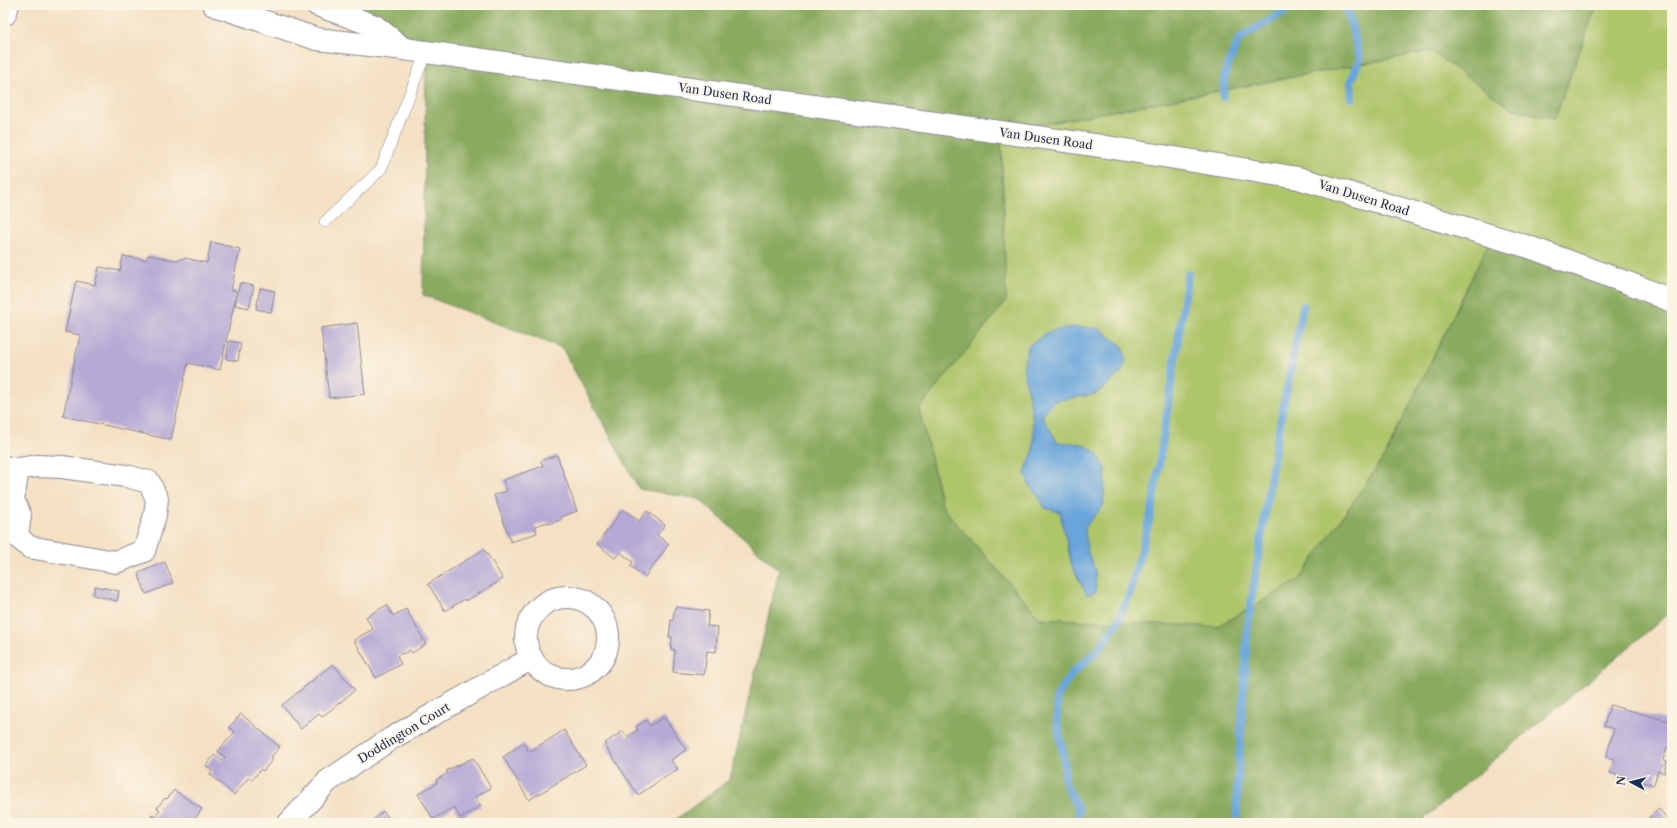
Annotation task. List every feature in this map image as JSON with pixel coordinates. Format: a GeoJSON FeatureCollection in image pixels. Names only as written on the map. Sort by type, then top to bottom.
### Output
{"type":"FeatureCollection","features":[{"type":"Feature","properties":{"kind":"main road"},"geometry":{"type":"LineString","coordinates":[[5,14],[8,5]]}},
{"type":"Feature","properties":{"kind":"main road","name":"Van Dusen Road"},"geometry":{"type":"LineString","coordinates":[[214,5],[316,39],[404,49],[1101,146],[1298,178],[1529,247],[1639,287],[1672,301]]}},
{"type":"Feature","properties":{"kind":"main road"},"geometry":{"type":"LineString","coordinates":[[317,5],[375,26],[404,49]]}},
{"type":"Feature","properties":{"kind":"main road"},"geometry":{"type":"LineString","coordinates":[[38,466],[62,467],[126,476],[149,482],[157,499],[155,515],[144,551],[116,562],[29,547],[17,536],[20,515],[13,500],[12,468],[38,466]]}},
{"type":"Feature","properties":{"kind":"main road","name":"Doddington Court"},"geometry":{"type":"LineString","coordinates":[[289,823],[328,781],[392,738],[532,658]]}},
{"type":"Feature","properties":{"kind":"lane"},"geometry":{"type":"LineString","coordinates":[[325,222],[381,169],[426,52]]}},
{"type":"Feature","properties":{"kind":"green space"},"geometry":{"type":"Polygon","coordinates":[[[317,5],[1597,5],[1554,119],[1511,108],[1431,51],[1001,132],[1006,301],[919,409],[943,508],[1040,618],[1216,627],[1299,580],[1386,454],[1492,236],[1672,301],[1672,611],[1425,818],[1423,823],[671,823],[730,779],[779,570],[699,499],[639,489],[562,348],[423,295],[426,52],[317,5]]]}},
{"type":"Feature","properties":{"kind":"green space"},"geometry":{"type":"Polygon","coordinates":[[[1597,5],[1672,5],[1672,301],[1492,236],[1386,454],[1299,581],[1216,627],[1040,618],[943,508],[919,409],[1006,301],[1001,132],[1431,51],[1511,108],[1554,119],[1597,5]]]}},
{"type":"Feature","properties":{"kind":"water"},"geometry":{"type":"Polygon","coordinates":[[[1072,327],[1099,328],[1123,347],[1126,362],[1121,373],[1096,394],[1054,401],[1042,415],[1057,442],[1082,444],[1097,453],[1106,469],[1103,506],[1085,527],[1087,550],[1095,570],[1096,592],[1087,595],[1072,566],[1060,512],[1045,508],[1038,495],[1030,487],[1025,472],[1033,451],[1034,434],[1031,407],[1023,367],[1028,346],[1048,332],[1072,327]]]}},
{"type":"Feature","properties":{"kind":"building"},"geometry":{"type":"Polygon","coordinates":[[[211,242],[240,249],[231,290],[237,291],[220,370],[188,363],[171,440],[63,416],[80,335],[65,332],[76,281],[95,285],[99,267],[120,271],[123,256],[146,260],[148,255],[176,260],[185,258],[207,263],[211,242]]]}},
{"type":"Feature","properties":{"kind":"building"},"geometry":{"type":"Polygon","coordinates":[[[240,283],[254,286],[249,308],[235,305],[240,283]]]}},
{"type":"Feature","properties":{"kind":"building"},"geometry":{"type":"Polygon","coordinates":[[[260,288],[275,291],[271,312],[256,309],[260,288]]]}},
{"type":"Feature","properties":{"kind":"building"},"geometry":{"type":"Polygon","coordinates":[[[357,323],[365,394],[329,398],[321,328],[357,323]]]}},
{"type":"Feature","properties":{"kind":"building"},"geometry":{"type":"Polygon","coordinates":[[[229,341],[241,343],[238,361],[226,359],[229,341]]]}},
{"type":"Feature","properties":{"kind":"building"},"geometry":{"type":"Polygon","coordinates":[[[557,455],[577,511],[561,517],[562,519],[549,524],[548,522],[535,526],[537,533],[511,542],[494,495],[507,491],[503,480],[543,466],[541,461],[557,455]]]}},
{"type":"Feature","properties":{"kind":"building"},"geometry":{"type":"Polygon","coordinates":[[[623,509],[639,521],[647,511],[665,525],[657,535],[669,544],[645,577],[630,566],[633,562],[620,552],[615,558],[597,544],[623,509]]]}},
{"type":"Feature","properties":{"kind":"building"},"geometry":{"type":"Polygon","coordinates":[[[484,549],[503,579],[466,601],[465,599],[445,611],[428,584],[484,549]]]}},
{"type":"Feature","properties":{"kind":"building"},"geometry":{"type":"Polygon","coordinates":[[[165,562],[173,583],[146,594],[138,573],[165,562]]]}},
{"type":"Feature","properties":{"kind":"building"},"geometry":{"type":"Polygon","coordinates":[[[95,586],[119,591],[117,601],[93,595],[95,586]]]}},
{"type":"Feature","properties":{"kind":"building"},"geometry":{"type":"Polygon","coordinates":[[[387,605],[393,616],[406,609],[426,644],[412,653],[410,650],[397,656],[401,664],[376,678],[354,640],[373,629],[366,617],[387,605]]]}},
{"type":"Feature","properties":{"kind":"building"},"geometry":{"type":"Polygon","coordinates":[[[675,607],[709,611],[707,626],[718,627],[716,652],[707,651],[704,675],[673,672],[675,650],[671,649],[672,637],[669,637],[671,620],[673,620],[675,607]]]}},
{"type":"Feature","properties":{"kind":"building"},"geometry":{"type":"Polygon","coordinates":[[[333,664],[355,690],[322,717],[319,714],[301,729],[282,705],[333,664]]]}},
{"type":"Feature","properties":{"kind":"building"},"geometry":{"type":"Polygon","coordinates":[[[1610,705],[1672,722],[1672,743],[1671,748],[1667,747],[1663,760],[1667,761],[1664,773],[1658,771],[1654,785],[1610,773],[1614,759],[1606,757],[1614,729],[1604,726],[1610,705]]]}},
{"type":"Feature","properties":{"kind":"building"},"geometry":{"type":"Polygon","coordinates":[[[241,714],[280,747],[271,757],[273,759],[263,771],[261,769],[252,780],[249,777],[234,795],[210,774],[212,771],[206,766],[214,755],[222,761],[225,757],[218,751],[235,732],[229,727],[241,714]]]}},
{"type":"Feature","properties":{"kind":"building"},"geometry":{"type":"Polygon","coordinates":[[[664,717],[686,750],[671,760],[678,769],[638,795],[604,744],[623,731],[627,737],[638,730],[636,727],[646,720],[649,725],[651,725],[664,717]]]}},
{"type":"Feature","properties":{"kind":"building"},"geometry":{"type":"Polygon","coordinates":[[[564,730],[586,765],[529,800],[503,757],[524,743],[529,752],[564,730]]]}},
{"type":"Feature","properties":{"kind":"building"},"geometry":{"type":"Polygon","coordinates":[[[473,758],[491,788],[475,797],[481,806],[460,818],[454,807],[433,819],[418,794],[437,783],[436,780],[448,773],[446,771],[473,758]]]}},
{"type":"Feature","properties":{"kind":"building"},"geometry":{"type":"Polygon","coordinates":[[[174,790],[202,809],[192,823],[147,823],[152,815],[154,817],[160,810],[157,808],[165,798],[167,799],[174,790]]]}},
{"type":"Feature","properties":{"kind":"building"},"geometry":{"type":"Polygon","coordinates":[[[1659,809],[1668,820],[1671,818],[1672,823],[1643,823],[1659,809]]]}},
{"type":"Feature","properties":{"kind":"building"},"geometry":{"type":"Polygon","coordinates":[[[383,811],[393,823],[370,823],[383,811]]]}},
{"type":"Feature","properties":{"kind":"waterway"},"geometry":{"type":"LineString","coordinates":[[1223,97],[1225,73],[1239,39],[1295,5]]}},
{"type":"Feature","properties":{"kind":"waterway"},"geometry":{"type":"LineString","coordinates":[[1346,5],[1360,59],[1351,81],[1352,98]]}},
{"type":"Feature","properties":{"kind":"waterway"},"geometry":{"type":"LineString","coordinates":[[1077,823],[1079,811],[1066,785],[1063,752],[1057,721],[1057,696],[1072,673],[1097,651],[1117,623],[1130,592],[1152,510],[1188,274]]}},
{"type":"Feature","properties":{"kind":"waterway"},"geometry":{"type":"LineString","coordinates":[[1237,823],[1237,790],[1248,623],[1275,449],[1303,306]]}}]}
